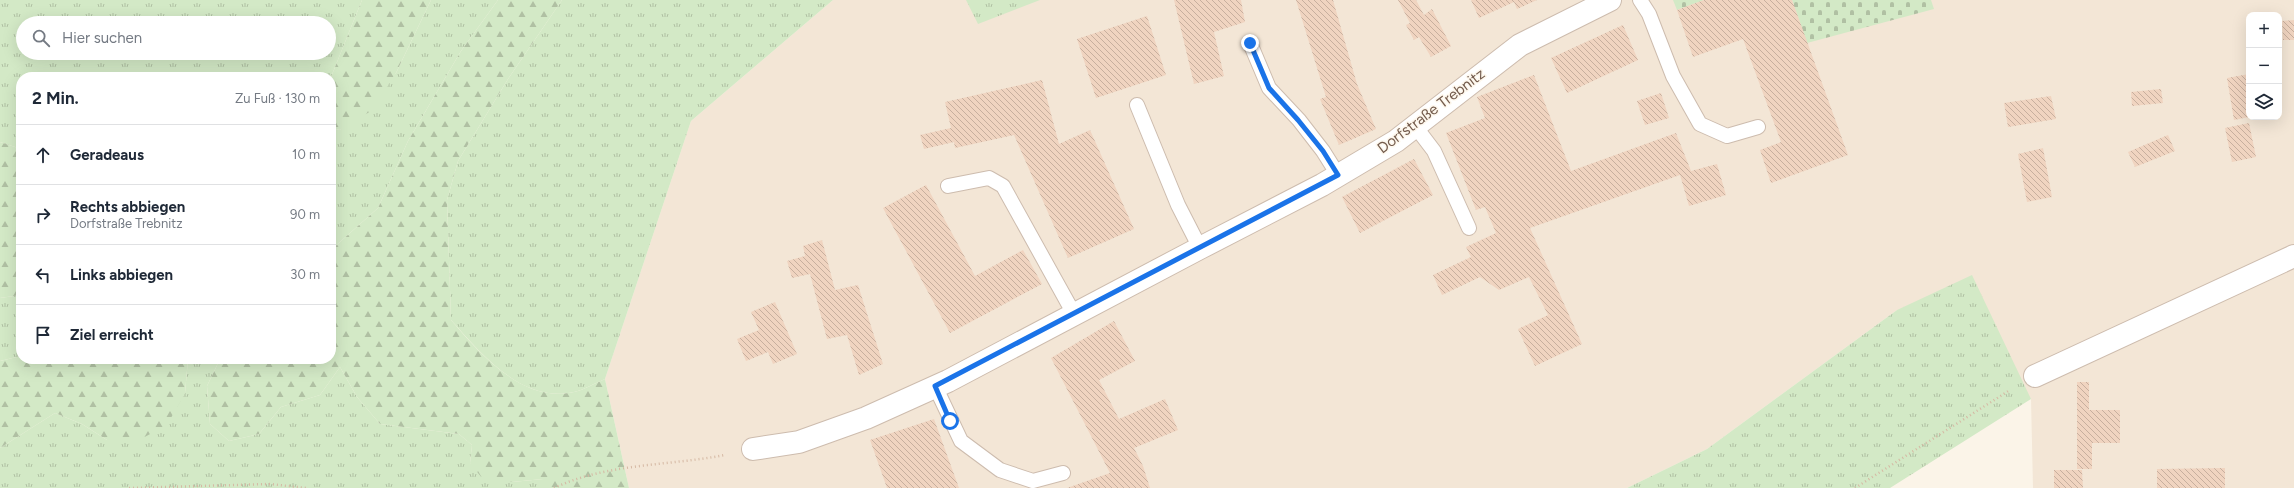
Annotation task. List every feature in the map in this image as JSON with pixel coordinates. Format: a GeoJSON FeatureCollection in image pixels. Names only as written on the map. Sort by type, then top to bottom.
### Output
{"type":"FeatureCollection","features":[{"type":"Feature","properties":{"kind":"street","name":"Dorfstraße Trebnitz"},"geometry":{"type":"LineString","coordinates":[[753,449],[799,442],[866,418],[935,386],[1200,248],[1338,175],[1396,141],[1520,45],[1608,0]]}},
{"type":"Feature","properties":{"kind":"street"},"geometry":{"type":"LineString","coordinates":[[2035,376],[2294,256]]}},
{"type":"Feature","properties":{"kind":"lane"},"geometry":{"type":"LineString","coordinates":[[1640,0],[1649,14],[1673,76],[1700,124],[1727,136],[1758,127]]}},
{"type":"Feature","properties":{"kind":"lane"},"geometry":{"type":"LineString","coordinates":[[1250,43],[1269,88],[1323,151],[1338,175]]}},
{"type":"Feature","properties":{"kind":"lane"},"geometry":{"type":"LineString","coordinates":[[1137,105],[1178,205],[1200,248]]}},
{"type":"Feature","properties":{"kind":"lane"},"geometry":{"type":"LineString","coordinates":[[1415,126],[1434,152],[1469,228]]}},
{"type":"Feature","properties":{"kind":"lane"},"geometry":{"type":"LineString","coordinates":[[948,186],[989,178],[1003,186],[1074,314]]}},
{"type":"Feature","properties":{"kind":"lane"},"geometry":{"type":"LineString","coordinates":[[935,386],[961,441],[1000,470],[1033,481],[1063,473]]}},
{"type":"Feature","properties":{"kind":"path"},"geometry":{"type":"LineString","coordinates":[[1855,488],[1973,411],[2035,376]]}},
{"type":"Feature","properties":{"kind":"path"},"geometry":{"type":"LineString","coordinates":[[554,488],[574,479],[627,468],[708,458],[753,449]]}},
{"type":"Feature","properties":{"kind":"path"},"geometry":{"type":"LineString","coordinates":[[129,488],[270,484],[306,488]]}},
{"type":"Feature","properties":{"kind":"shaded area"},"geometry":{"type":"Polygon","coordinates":[[[833,0],[2294,0],[2294,488],[2033,488],[2031,399],[1897,310],[1707,449],[1627,488],[629,488],[605,379],[691,121],[833,0]]]}},
{"type":"Feature","properties":{"kind":"green space"},"geometry":{"type":"Polygon","coordinates":[[[0,0],[362,0],[333,72],[16,72],[16,147],[0,142],[0,0]]]}},
{"type":"Feature","properties":{"kind":"green space"},"geometry":{"type":"Polygon","coordinates":[[[362,0],[431,0],[396,73],[371,111],[340,130],[336,129],[336,72],[333,72],[362,0]]]}},
{"type":"Feature","properties":{"kind":"green space"},"geometry":{"type":"Polygon","coordinates":[[[431,0],[498,0],[461,51],[408,141],[378,208],[336,246],[336,129],[340,130],[396,73],[431,0]]]}},
{"type":"Feature","properties":{"kind":"green space"},"geometry":{"type":"Polygon","coordinates":[[[498,0],[562,0],[508,79],[458,161],[447,200],[451,320],[489,361],[521,383],[538,391],[556,394],[574,392],[605,379],[629,488],[543,488],[543,479],[512,482],[482,478],[470,463],[472,445],[459,434],[380,424],[357,397],[340,367],[320,395],[281,407],[259,434],[229,441],[210,424],[207,386],[218,364],[336,364],[336,246],[378,208],[408,141],[461,51],[498,0]]]}},
{"type":"Feature","properties":{"kind":"green space"},"geometry":{"type":"Polygon","coordinates":[[[562,0],[833,0],[691,121],[605,379],[578,391],[555,394],[537,391],[505,373],[490,361],[451,320],[447,200],[458,161],[508,79],[562,0]]]}},
{"type":"Feature","properties":{"kind":"green space"},"geometry":{"type":"Polygon","coordinates":[[[966,0],[1040,0],[978,24],[966,0]]]}},
{"type":"Feature","properties":{"kind":"green space"},"geometry":{"type":"Polygon","coordinates":[[[1673,0],[1704,0],[1677,10],[1673,0]]]}},
{"type":"Feature","properties":{"kind":"green space"},"geometry":{"type":"Polygon","coordinates":[[[1792,0],[1931,0],[1934,9],[1807,43],[1792,0]]]}},
{"type":"Feature","properties":{"kind":"green space"},"geometry":{"type":"Polygon","coordinates":[[[0,142],[16,147],[16,296],[0,298],[0,142]]]}},
{"type":"Feature","properties":{"kind":"green space"},"geometry":{"type":"Polygon","coordinates":[[[1972,275],[2031,399],[1890,488],[1627,488],[1707,449],[1897,310],[1972,275]]]}},
{"type":"Feature","properties":{"kind":"green space"},"geometry":{"type":"Polygon","coordinates":[[[16,296],[16,357],[0,361],[0,298],[16,296]]]}},
{"type":"Feature","properties":{"kind":"green space"},"geometry":{"type":"Polygon","coordinates":[[[16,357],[16,364],[188,364],[185,393],[167,425],[139,440],[107,440],[82,424],[55,413],[0,448],[0,361],[16,357]]]}},
{"type":"Feature","properties":{"kind":"green space"},"geometry":{"type":"Polygon","coordinates":[[[188,364],[218,364],[207,386],[210,424],[229,441],[259,434],[281,407],[320,395],[340,367],[357,397],[380,424],[459,434],[472,445],[470,463],[512,482],[543,479],[543,488],[0,488],[0,448],[55,413],[82,424],[107,440],[185,393],[188,364]]]}},
{"type":"Feature","properties":{"kind":"building"},"geometry":{"type":"Polygon","coordinates":[[[1174,0],[1241,0],[1245,22],[1214,32],[1224,76],[1194,84],[1174,0]]]}},
{"type":"Feature","properties":{"kind":"building"},"geometry":{"type":"Polygon","coordinates":[[[1296,0],[1333,0],[1357,84],[1376,129],[1339,145],[1320,99],[1326,97],[1296,0]]]}},
{"type":"Feature","properties":{"kind":"building"},"geometry":{"type":"Polygon","coordinates":[[[1398,0],[1416,0],[1424,15],[1432,9],[1451,46],[1431,57],[1419,37],[1414,40],[1406,25],[1410,23],[1398,0]]]}},
{"type":"Feature","properties":{"kind":"building"},"geometry":{"type":"Polygon","coordinates":[[[1471,0],[1537,0],[1517,9],[1514,2],[1479,18],[1471,0]]]}},
{"type":"Feature","properties":{"kind":"building"},"geometry":{"type":"Polygon","coordinates":[[[1704,0],[1792,0],[1848,155],[1771,183],[1760,150],[1781,142],[1743,39],[1693,57],[1677,10],[1704,0]]]}},
{"type":"Feature","properties":{"kind":"building"},"geometry":{"type":"Polygon","coordinates":[[[1147,16],[1166,75],[1096,98],[1077,39],[1147,16]]]}},
{"type":"Feature","properties":{"kind":"building"},"geometry":{"type":"Polygon","coordinates":[[[2294,20],[2294,40],[2283,40],[2282,21],[2294,20]]]}},
{"type":"Feature","properties":{"kind":"building"},"geometry":{"type":"Polygon","coordinates":[[[1623,25],[1638,60],[1567,93],[1551,58],[1623,25]]]}},
{"type":"Feature","properties":{"kind":"building"},"geometry":{"type":"Polygon","coordinates":[[[1534,75],[1571,171],[1676,133],[1691,171],[1717,164],[1726,195],[1689,206],[1680,175],[1530,228],[1582,344],[1535,366],[1518,329],[1548,315],[1529,277],[1499,290],[1480,277],[1442,295],[1433,275],[1471,257],[1466,247],[1496,233],[1485,207],[1476,210],[1446,133],[1485,118],[1477,97],[1534,75]]]}},
{"type":"Feature","properties":{"kind":"building"},"geometry":{"type":"Polygon","coordinates":[[[2246,75],[2246,118],[2234,120],[2227,78],[2246,75]]]}},
{"type":"Feature","properties":{"kind":"building"},"geometry":{"type":"Polygon","coordinates":[[[1042,80],[1059,144],[1090,130],[1134,229],[1068,258],[1014,135],[955,148],[954,142],[924,149],[920,135],[951,128],[945,102],[1042,80]]]}},
{"type":"Feature","properties":{"kind":"building"},"geometry":{"type":"Polygon","coordinates":[[[2161,89],[2163,103],[2132,106],[2131,92],[2161,89]]]}},
{"type":"Feature","properties":{"kind":"building"},"geometry":{"type":"Polygon","coordinates":[[[1661,93],[1669,118],[1645,125],[1637,101],[1661,93]]]}},
{"type":"Feature","properties":{"kind":"building"},"geometry":{"type":"Polygon","coordinates":[[[2051,96],[2056,119],[2008,127],[2004,103],[2051,96]]]}},
{"type":"Feature","properties":{"kind":"building"},"geometry":{"type":"Polygon","coordinates":[[[2249,123],[2256,157],[2232,162],[2225,128],[2249,123]]]}},
{"type":"Feature","properties":{"kind":"building"},"geometry":{"type":"Polygon","coordinates":[[[2168,135],[2175,151],[2135,167],[2128,152],[2168,135]]]}},
{"type":"Feature","properties":{"kind":"building"},"geometry":{"type":"Polygon","coordinates":[[[2043,148],[2052,197],[2027,202],[2018,154],[2043,148]]]}},
{"type":"Feature","properties":{"kind":"building"},"geometry":{"type":"Polygon","coordinates":[[[1414,159],[1433,195],[1360,233],[1342,197],[1414,159]]]}},
{"type":"Feature","properties":{"kind":"building"},"geometry":{"type":"Polygon","coordinates":[[[926,185],[975,276],[1023,250],[1042,284],[950,333],[883,208],[926,185]]]}},
{"type":"Feature","properties":{"kind":"building"},"geometry":{"type":"Polygon","coordinates":[[[822,240],[835,290],[858,285],[883,364],[859,375],[847,335],[827,339],[810,274],[792,278],[787,261],[805,256],[803,246],[822,240]]]}},
{"type":"Feature","properties":{"kind":"building"},"geometry":{"type":"Polygon","coordinates":[[[775,302],[797,354],[773,364],[768,352],[746,361],[737,339],[759,330],[751,312],[775,302]]]}},
{"type":"Feature","properties":{"kind":"building"},"geometry":{"type":"Polygon","coordinates":[[[1114,321],[1135,361],[1099,380],[1119,419],[1165,399],[1178,430],[1134,448],[1143,466],[1150,488],[1067,488],[1110,473],[1051,358],[1114,321]]]}},
{"type":"Feature","properties":{"kind":"building"},"geometry":{"type":"Polygon","coordinates":[[[2077,382],[2089,382],[2089,410],[2120,410],[2120,443],[2092,443],[2092,469],[2077,469],[2077,382]]]}},
{"type":"Feature","properties":{"kind":"building"},"geometry":{"type":"Polygon","coordinates":[[[934,419],[959,488],[887,488],[870,440],[934,419]]]}},
{"type":"Feature","properties":{"kind":"building"},"geometry":{"type":"Polygon","coordinates":[[[2225,468],[2225,488],[2157,488],[2157,469],[2225,468]]]}},
{"type":"Feature","properties":{"kind":"building"},"geometry":{"type":"Polygon","coordinates":[[[2054,470],[2082,470],[2083,488],[2054,488],[2054,470]]]}},
{"type":"Feature","properties":{"kind":"route"},"geometry":{"type":"LineString","coordinates":[[950,421],[935,386],[948,381],[1338,175],[1323,151],[1269,88],[1250,43]]}}]}
